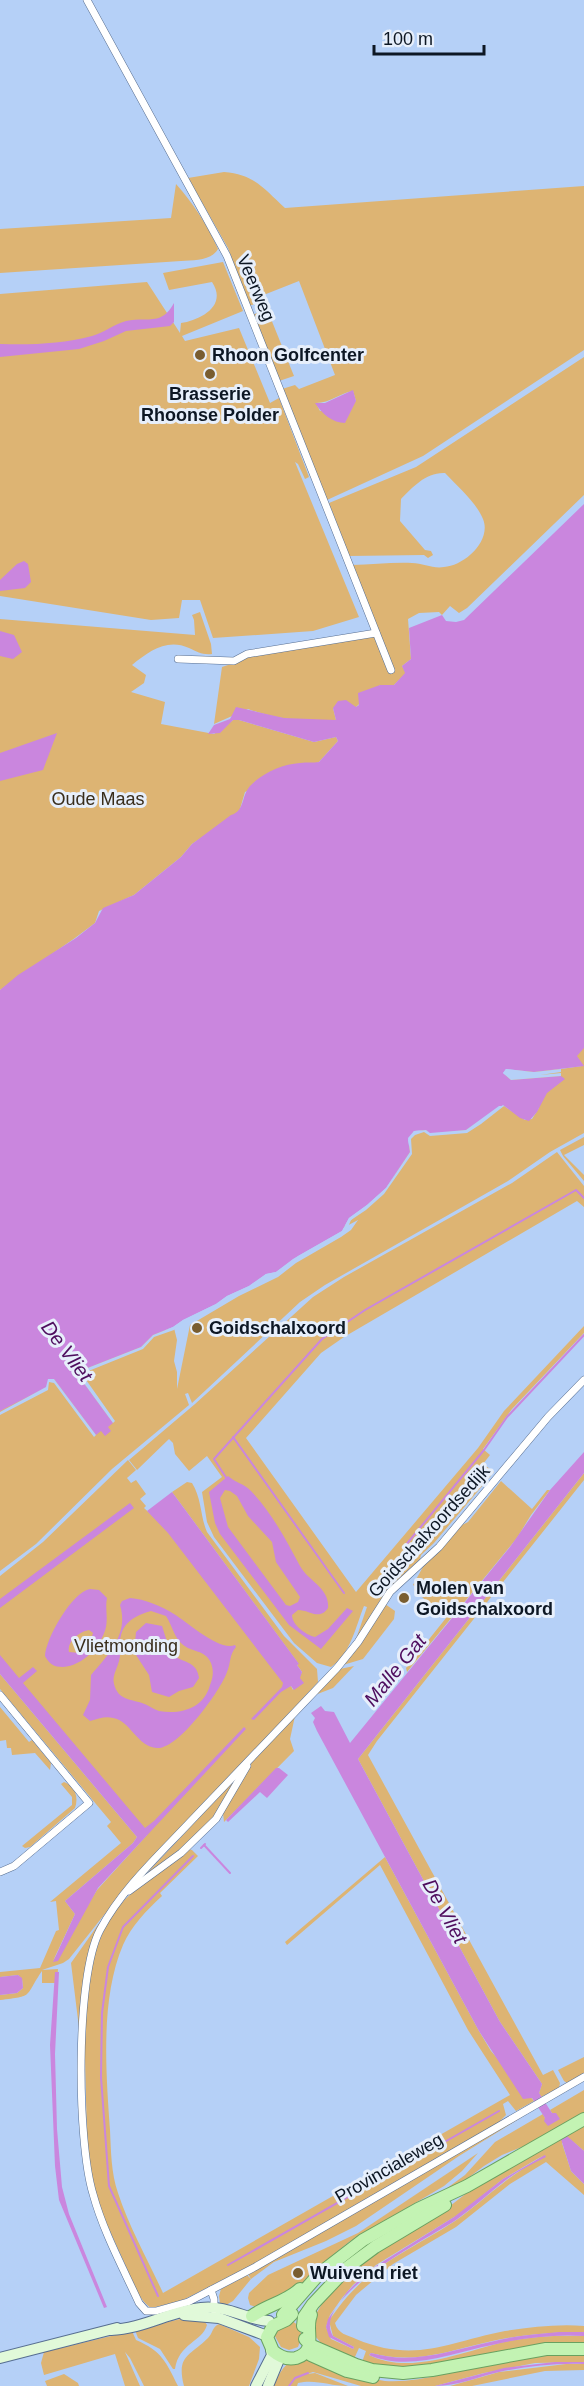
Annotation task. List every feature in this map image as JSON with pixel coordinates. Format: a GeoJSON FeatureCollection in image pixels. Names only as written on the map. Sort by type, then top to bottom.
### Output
{"type":"FeatureCollection","features":[{"type":"Feature","properties":{"kind":"main road"},"geometry":{"type":"LineString","coordinates":[[252,2316],[266,2307],[291,2297],[363,2240],[418,2209],[466,2186],[584,2119]]}},
{"type":"Feature","properties":{"kind":"main road"},"geometry":{"type":"LineString","coordinates":[[465,2364],[429,2376],[390,2379],[353,2373],[311,2355],[307,2338],[307,2313],[339,2275],[358,2259],[449,2203],[466,2186]]}},
{"type":"Feature","properties":{"kind":"main road"},"geometry":{"type":"LineString","coordinates":[[307,2338],[271,2342],[275,2324],[287,2316],[307,2293],[311,2283]]}},
{"type":"Feature","properties":{"kind":"main road"},"geometry":{"type":"LineString","coordinates":[[287,2316],[307,2338],[333,2355],[372,2370],[394,2373],[421,2372],[546,2349],[584,2349]]}},
{"type":"Feature","properties":{"kind":"street","name":"Veerweg"},"geometry":{"type":"LineString","coordinates":[[87,0],[227,256],[391,670]]}},
{"type":"Feature","properties":{"kind":"street"},"geometry":{"type":"LineString","coordinates":[[178,659],[234,661],[247,654],[376,633]]}},
{"type":"Feature","properties":{"kind":"street","name":"Goidschalxoordsedijk"},"geometry":{"type":"LineString","coordinates":[[211,2290],[170,2308],[152,2312],[144,2310],[99,2213],[91,2188],[87,2162],[83,2106],[85,1988],[96,1939],[124,1894],[342,1663],[393,1588],[439,1547],[548,1418],[584,1380]]}},
{"type":"Feature","properties":{"kind":"street"},"geometry":{"type":"LineString","coordinates":[[0,1695],[89,1803],[18,1863],[0,1872]]}},
{"type":"Feature","properties":{"kind":"street","name":"Goidschalxoordsedijk"},"geometry":{"type":"LineString","coordinates":[[124,1894],[146,1881],[183,1852],[215,1820],[251,1758]]}},
{"type":"Feature","properties":{"kind":"street","name":"Provincialeweg"},"geometry":{"type":"LineString","coordinates":[[211,2290],[261,2264],[584,2077]]}},
{"type":"Feature","properties":{"kind":"street"},"geometry":{"type":"LineString","coordinates":[[211,2290],[214,2312]]}},
{"type":"Feature","properties":{"kind":"street"},"geometry":{"type":"LineString","coordinates":[[0,2358],[111,2330],[133,2329],[155,2320],[177,2315],[232,2310],[252,2316],[271,2342],[267,2379]]}},
{"type":"Feature","properties":{"kind":"street"},"geometry":{"type":"LineString","coordinates":[[214,2312],[271,2342]]}},
{"type":"Feature","properties":{"kind":"street"},"geometry":{"type":"LineString","coordinates":[[267,2379],[271,2342]]}},
{"type":"Feature","properties":{"kind":"street"},"geometry":{"type":"LineString","coordinates":[[256,2386],[267,2379]]}},
{"type":"Feature","properties":{"kind":"green space"},"geometry":{"type":"Polygon","coordinates":[[[224,172],[234,173],[251,179],[285,208],[584,186],[584,350],[423,456],[327,500],[282,389],[295,385],[299,389],[335,375],[299,281],[261,296],[263,301],[249,306],[228,248],[188,178],[224,172]],[[353,391],[316,403],[320,411],[356,401],[353,391]]]}},
{"type":"Feature","properties":{"kind":"green space"},"geometry":{"type":"Polygon","coordinates":[[[176,184],[200,215],[214,240],[218,249],[211,256],[191,260],[0,273],[0,229],[171,218],[176,184]]]}},
{"type":"Feature","properties":{"kind":"green space"},"geometry":{"type":"Polygon","coordinates":[[[223,262],[243,311],[182,336],[185,341],[239,328],[270,403],[279,398],[309,477],[305,479],[295,462],[359,617],[313,631],[213,638],[200,600],[182,600],[179,618],[151,620],[0,596],[0,294],[147,282],[180,333],[181,323],[196,319],[210,310],[217,298],[216,291],[212,282],[169,290],[163,273],[223,262]]]}},
{"type":"Feature","properties":{"kind":"green space"},"geometry":{"type":"Polygon","coordinates":[[[267,309],[294,376],[279,381],[252,315],[267,309]]]}},
{"type":"Feature","properties":{"kind":"green space"},"geometry":{"type":"Polygon","coordinates":[[[584,357],[584,495],[467,608],[459,613],[450,606],[442,615],[439,612],[419,613],[408,619],[411,659],[402,666],[406,673],[394,685],[380,685],[356,707],[333,708],[336,720],[291,719],[248,709],[214,724],[222,667],[239,657],[375,635],[352,565],[416,563],[436,567],[452,566],[468,557],[484,536],[485,527],[480,513],[445,473],[426,478],[401,499],[400,521],[425,550],[431,551],[433,555],[428,558],[424,555],[349,556],[329,503],[416,467],[584,357]]]}},
{"type":"Feature","properties":{"kind":"green space","name":"Oude Maas"},"geometry":{"type":"Polygon","coordinates":[[[200,612],[212,654],[200,653],[173,644],[152,651],[132,665],[146,675],[144,683],[131,692],[165,702],[161,724],[214,734],[233,720],[239,720],[314,742],[336,737],[338,741],[319,762],[245,792],[237,814],[192,844],[181,857],[134,895],[99,911],[95,923],[0,990],[0,619],[195,635],[192,615],[200,612]]]}},
{"type":"Feature","properties":{"kind":"green space"},"geometry":{"type":"Polygon","coordinates":[[[584,1006],[584,1133],[550,1152],[508,1181],[325,1285],[300,1302],[192,1403],[188,1393],[185,1394],[189,1405],[112,1469],[36,1544],[0,1571],[0,1408],[42,1379],[78,1368],[81,1370],[114,1355],[150,1333],[174,1328],[177,1340],[174,1361],[177,1372],[177,1389],[190,1325],[239,1296],[278,1277],[296,1263],[351,1230],[358,1220],[341,1229],[386,1189],[409,1151],[409,1134],[504,1106],[525,1120],[532,1119],[539,1108],[505,1076],[507,1071],[582,1066],[551,1029],[584,1006]]]}},
{"type":"Feature","properties":{"kind":"green space"},"geometry":{"type":"Polygon","coordinates":[[[584,1137],[584,1145],[564,1155],[584,1175],[584,1181],[560,1150],[584,1137]]]}},
{"type":"Feature","properties":{"kind":"green space"},"geometry":{"type":"Polygon","coordinates":[[[557,1152],[584,1186],[584,1207],[577,1201],[344,1337],[321,1353],[246,1438],[356,1592],[478,1448],[504,1411],[584,1326],[584,1333],[512,1409],[483,1449],[490,1455],[483,1464],[494,1472],[434,1543],[421,1555],[420,1559],[387,1591],[356,1639],[367,1607],[364,1606],[352,1640],[338,1662],[331,1667],[317,1663],[294,1643],[214,1537],[207,1522],[202,1492],[222,1477],[207,1456],[189,1471],[175,1454],[173,1443],[169,1439],[137,1470],[129,1460],[195,1404],[313,1297],[344,1277],[512,1183],[557,1152]]]}},
{"type":"Feature","properties":{"kind":"green space","name":"Vlietmonding"},"geometry":{"type":"Polygon","coordinates":[[[128,1460],[136,1470],[127,1478],[131,1483],[136,1480],[146,1494],[140,1499],[146,1506],[144,1508],[168,1530],[287,1687],[291,1686],[293,1690],[302,1672],[298,1663],[172,1492],[187,1482],[192,1483],[198,1495],[207,1532],[284,1636],[317,1669],[318,1682],[104,1915],[69,1959],[42,1970],[58,1969],[57,1983],[42,1983],[42,1971],[27,1994],[0,2000],[0,1995],[17,1993],[23,1988],[22,1979],[18,1975],[0,1977],[0,1972],[40,1968],[56,1931],[59,1930],[56,1901],[50,1902],[121,1843],[107,1826],[111,1822],[0,1689],[0,1674],[137,1837],[133,1843],[65,1901],[75,1914],[53,1961],[97,1890],[147,1835],[0,1658],[0,1576],[43,1542],[128,1460]]]}},
{"type":"Feature","properties":{"kind":"green space"},"geometry":{"type":"Polygon","coordinates":[[[584,1473],[584,1480],[368,1755],[543,2075],[553,2070],[560,2083],[559,2088],[541,2097],[539,2093],[542,2084],[500,2022],[358,1759],[584,1473]]]}},
{"type":"Feature","properties":{"kind":"green space"},"geometry":{"type":"Polygon","coordinates":[[[501,1481],[532,1509],[547,1490],[550,1490],[517,1538],[407,1672],[406,1668],[446,1618],[414,1590],[416,1587],[413,1585],[424,1565],[462,1525],[468,1522],[501,1481]]]}},
{"type":"Feature","properties":{"kind":"green space"},"geometry":{"type":"Polygon","coordinates":[[[385,1604],[395,1611],[394,1619],[363,1659],[343,1665],[385,1604]]]}},
{"type":"Feature","properties":{"kind":"green space"},"geometry":{"type":"Polygon","coordinates":[[[354,1666],[333,1688],[315,1695],[340,1669],[354,1666]]]}},
{"type":"Feature","properties":{"kind":"green space"},"geometry":{"type":"Polygon","coordinates":[[[0,1707],[29,1742],[32,1740],[51,1763],[50,1770],[35,1753],[12,1755],[11,1748],[7,1748],[6,1740],[0,1741],[0,1707]]]}},
{"type":"Feature","properties":{"kind":"green space"},"geometry":{"type":"Polygon","coordinates":[[[295,1716],[290,1739],[294,1751],[224,1822],[223,1813],[252,1762],[295,1716]]]}},
{"type":"Feature","properties":{"kind":"green space"},"geometry":{"type":"Polygon","coordinates":[[[243,1771],[215,1816],[196,1837],[134,1887],[243,1771]]]}},
{"type":"Feature","properties":{"kind":"green space"},"geometry":{"type":"Polygon","coordinates":[[[64,1782],[75,1792],[77,1800],[75,1808],[30,1847],[25,1848],[22,1846],[72,1805],[72,1797],[61,1784],[64,1782]]]}},
{"type":"Feature","properties":{"kind":"green space"},"geometry":{"type":"Polygon","coordinates":[[[188,1849],[198,1856],[160,1893],[162,1896],[140,1919],[123,1945],[111,1989],[106,2036],[114,2178],[128,2218],[163,2293],[510,2095],[468,2030],[380,1865],[287,1945],[285,1942],[385,1857],[491,2051],[534,2101],[516,2111],[508,2101],[503,2104],[506,2115],[499,2122],[252,2265],[181,2301],[151,2308],[135,2287],[102,2212],[92,2182],[87,2141],[85,2058],[87,1992],[96,1950],[111,1917],[141,1885],[188,1849]]]}},
{"type":"Feature","properties":{"kind":"green space"},"geometry":{"type":"Polygon","coordinates":[[[100,1922],[87,1957],[79,2028],[71,1963],[100,1922]]]}},
{"type":"Feature","properties":{"kind":"green space"},"geometry":{"type":"Polygon","coordinates":[[[584,2057],[584,2073],[567,2083],[564,2081],[558,2070],[584,2057]]]}},
{"type":"Feature","properties":{"kind":"green space"},"geometry":{"type":"Polygon","coordinates":[[[584,2090],[584,2114],[532,2143],[502,2155],[464,2181],[443,2191],[465,2175],[495,2142],[543,2114],[545,2118],[552,2113],[550,2110],[584,2090]]]}},
{"type":"Feature","properties":{"kind":"green space"},"geometry":{"type":"Polygon","coordinates":[[[535,2109],[459,2156],[356,2226],[274,2262],[251,2279],[248,2274],[535,2109]]]}},
{"type":"Feature","properties":{"kind":"green space"},"geometry":{"type":"Polygon","coordinates":[[[584,2123],[584,2151],[570,2139],[562,2143],[571,2171],[584,2184],[584,2195],[546,2162],[510,2184],[456,2227],[393,2264],[356,2295],[335,2323],[338,2330],[377,2346],[396,2350],[414,2350],[448,2345],[505,2331],[535,2327],[584,2326],[584,2332],[512,2337],[421,2357],[405,2358],[371,2353],[369,2355],[386,2361],[404,2363],[442,2359],[497,2344],[531,2338],[584,2336],[584,2344],[513,2349],[408,2371],[362,2362],[366,2351],[359,2348],[354,2359],[321,2343],[315,2336],[313,2319],[326,2297],[355,2266],[450,2206],[477,2185],[584,2123]],[[544,2155],[503,2179],[459,2214],[376,2265],[353,2285],[330,2315],[326,2327],[331,2339],[353,2349],[354,2347],[333,2336],[329,2321],[356,2287],[371,2274],[455,2221],[507,2180],[544,2155]]]}},
{"type":"Feature","properties":{"kind":"green space"},"geometry":{"type":"Polygon","coordinates":[[[478,2153],[444,2186],[349,2242],[323,2263],[298,2288],[256,2307],[250,2305],[249,2293],[268,2275],[358,2233],[478,2153]]]}},
{"type":"Feature","properties":{"kind":"green space"},"geometry":{"type":"Polygon","coordinates":[[[247,2275],[251,2279],[233,2301],[226,2305],[220,2304],[221,2289],[247,2275]]]}},
{"type":"Feature","properties":{"kind":"green space"},"geometry":{"type":"Polygon","coordinates":[[[180,2319],[205,2322],[207,2325],[181,2354],[173,2369],[160,2349],[138,2338],[135,2330],[180,2319]]]}},
{"type":"Feature","properties":{"kind":"green space"},"geometry":{"type":"Polygon","coordinates":[[[291,2320],[299,2326],[302,2337],[298,2347],[289,2350],[281,2347],[272,2331],[291,2320]]]}},
{"type":"Feature","properties":{"kind":"green space"},"geometry":{"type":"Polygon","coordinates":[[[219,2324],[249,2337],[260,2347],[259,2359],[249,2386],[184,2386],[183,2362],[219,2324]]]}},
{"type":"Feature","properties":{"kind":"green space"},"geometry":{"type":"Polygon","coordinates":[[[132,2331],[136,2340],[158,2353],[178,2386],[144,2386],[125,2352],[140,2386],[125,2386],[115,2354],[44,2375],[41,2363],[44,2352],[132,2331]]]}},
{"type":"Feature","properties":{"kind":"green space"},"geometry":{"type":"Polygon","coordinates":[[[584,2353],[584,2362],[535,2363],[435,2386],[361,2386],[313,2372],[307,2374],[315,2373],[348,2386],[311,2382],[298,2383],[297,2386],[273,2386],[286,2366],[292,2361],[302,2359],[325,2362],[374,2379],[399,2381],[426,2378],[516,2358],[584,2353]]]}},
{"type":"Feature","properties":{"kind":"green space"},"geometry":{"type":"Polygon","coordinates":[[[584,2364],[584,2370],[545,2371],[472,2386],[450,2386],[499,2372],[584,2364]]]}},
{"type":"Feature","properties":{"kind":"green space"},"geometry":{"type":"Polygon","coordinates":[[[64,2374],[79,2386],[47,2386],[45,2381],[64,2374]]]}},
{"type":"Feature","properties":{"kind":"water"},"geometry":{"type":"Polygon","coordinates":[[[174,303],[174,322],[170,326],[126,331],[79,349],[0,357],[0,344],[46,343],[81,339],[96,335],[126,321],[159,318],[174,303]]]}},
{"type":"Feature","properties":{"kind":"water"},"geometry":{"type":"Polygon","coordinates":[[[353,390],[356,401],[345,423],[328,417],[315,403],[325,403],[353,390]]]}},
{"type":"Feature","properties":{"kind":"water","name":"De Vliet"},"geometry":{"type":"Polygon","coordinates":[[[584,504],[584,1048],[577,1056],[584,1066],[534,1072],[506,1069],[503,1073],[511,1080],[561,1076],[565,1079],[547,1093],[537,1112],[529,1121],[520,1118],[503,1105],[466,1130],[430,1134],[426,1130],[414,1131],[408,1140],[410,1152],[386,1188],[349,1218],[342,1231],[298,1256],[276,1272],[266,1274],[216,1304],[153,1335],[141,1347],[85,1369],[77,1363],[73,1367],[75,1371],[113,1423],[108,1427],[111,1431],[105,1436],[101,1431],[96,1435],[54,1379],[52,1381],[50,1379],[47,1387],[0,1411],[0,990],[18,975],[95,923],[103,908],[134,895],[181,857],[192,844],[239,810],[247,790],[260,777],[287,765],[319,762],[338,741],[336,737],[314,742],[239,720],[233,720],[220,733],[208,734],[214,725],[230,719],[236,707],[284,718],[336,720],[333,708],[338,701],[346,700],[356,707],[359,705],[358,693],[380,685],[394,685],[405,673],[402,666],[411,659],[409,628],[442,615],[446,621],[464,620],[584,504]]]}},
{"type":"Feature","properties":{"kind":"water"},"geometry":{"type":"Polygon","coordinates":[[[24,561],[28,564],[31,582],[25,588],[0,591],[0,580],[17,564],[24,561]]]}},
{"type":"Feature","properties":{"kind":"water"},"geometry":{"type":"Polygon","coordinates":[[[0,631],[14,635],[22,652],[13,659],[0,656],[0,631]]]}},
{"type":"Feature","properties":{"kind":"water"},"geometry":{"type":"Polygon","coordinates":[[[57,733],[43,770],[0,781],[0,753],[57,733]]]}},
{"type":"Feature","properties":{"kind":"water"},"geometry":{"type":"Polygon","coordinates":[[[584,1452],[584,1473],[358,1759],[500,2022],[542,2084],[539,2093],[552,2113],[556,2113],[560,2119],[548,2126],[532,2098],[523,2099],[479,2031],[317,1731],[313,1722],[315,1718],[311,1713],[321,1706],[325,1711],[334,1712],[350,1743],[510,1547],[550,1490],[584,1452]]]}},
{"type":"Feature","properties":{"kind":"water"},"geometry":{"type":"Polygon","coordinates":[[[228,1476],[248,1488],[272,1518],[300,1566],[326,1595],[328,1608],[325,1612],[318,1614],[298,1610],[292,1615],[300,1629],[315,1637],[328,1629],[347,1608],[353,1611],[321,1649],[289,1625],[220,1534],[215,1523],[209,1492],[228,1476]],[[225,1490],[220,1498],[228,1527],[286,1605],[290,1606],[298,1602],[300,1597],[276,1562],[272,1542],[248,1516],[237,1496],[225,1490]]]}},
{"type":"Feature","properties":{"kind":"water"},"geometry":{"type":"Polygon","coordinates":[[[172,1492],[299,1664],[297,1665],[302,1672],[300,1678],[304,1683],[294,1690],[291,1686],[281,1692],[254,1720],[251,1719],[282,1687],[283,1683],[168,1533],[147,1511],[172,1492]]]}},
{"type":"Feature","properties":{"kind":"water"},"geometry":{"type":"Polygon","coordinates":[[[130,1503],[134,1508],[0,1608],[0,1599],[130,1503]]]}},
{"type":"Feature","properties":{"kind":"water"},"geometry":{"type":"Polygon","coordinates":[[[90,1589],[99,1590],[107,1598],[107,1623],[104,1634],[96,1647],[78,1663],[63,1667],[54,1666],[45,1656],[46,1648],[61,1617],[83,1592],[90,1589]],[[89,1630],[78,1635],[70,1644],[69,1652],[80,1653],[88,1649],[93,1633],[89,1630]]]}},
{"type":"Feature","properties":{"kind":"water"},"geometry":{"type":"Polygon","coordinates":[[[130,1598],[153,1603],[213,1640],[236,1647],[223,1681],[208,1704],[187,1730],[166,1746],[150,1747],[119,1720],[107,1717],[90,1721],[83,1715],[90,1700],[91,1675],[116,1643],[120,1634],[122,1601],[130,1598]],[[151,1611],[136,1617],[126,1625],[121,1637],[120,1657],[113,1680],[118,1693],[125,1698],[159,1711],[183,1711],[203,1699],[211,1682],[213,1669],[205,1655],[186,1647],[179,1641],[166,1616],[151,1611]]]}},
{"type":"Feature","properties":{"kind":"water"},"geometry":{"type":"Polygon","coordinates":[[[146,1623],[162,1626],[171,1654],[192,1665],[198,1672],[199,1678],[193,1687],[169,1697],[152,1692],[149,1675],[134,1652],[136,1632],[146,1623]]]}},
{"type":"Feature","properties":{"kind":"water"},"geometry":{"type":"Polygon","coordinates":[[[0,1655],[19,1678],[33,1667],[37,1671],[23,1683],[145,1828],[244,1727],[246,1729],[98,1888],[58,1961],[53,1962],[75,1914],[65,1901],[133,1843],[137,1837],[0,1674],[0,1655]]]}},
{"type":"Feature","properties":{"kind":"water"},"geometry":{"type":"Polygon","coordinates":[[[276,1768],[288,1775],[267,1798],[260,1792],[228,1822],[226,1820],[276,1768]]]}},
{"type":"Feature","properties":{"kind":"water"},"geometry":{"type":"Polygon","coordinates":[[[55,1972],[59,1972],[55,2054],[57,2129],[62,2187],[69,2214],[107,2307],[104,2308],[59,2200],[55,2166],[50,2045],[55,1972]]]}},
{"type":"Feature","properties":{"kind":"water"},"geometry":{"type":"Polygon","coordinates":[[[18,1975],[22,1978],[23,1988],[17,1993],[0,1995],[0,1977],[18,1975]]]}},
{"type":"Feature","properties":{"kind":"water"},"geometry":{"type":"Polygon","coordinates":[[[567,2136],[584,2151],[584,2184],[571,2171],[561,2139],[567,2136]]]}},
{"type":"Feature","properties":{"kind":"water"},"geometry":{"type":"Polygon","coordinates":[[[545,2155],[546,2157],[506,2180],[456,2220],[376,2270],[339,2303],[368,2271],[454,2217],[503,2179],[545,2155]]]}},
{"type":"Feature","properties":{"kind":"water"},"geometry":{"type":"Polygon","coordinates":[[[338,2304],[330,2321],[333,2336],[354,2347],[353,2349],[329,2337],[326,2327],[328,2319],[338,2304]]]}},
{"type":"Feature","properties":{"kind":"water"},"geometry":{"type":"Polygon","coordinates":[[[559,2332],[584,2332],[584,2336],[526,2339],[415,2361],[399,2362],[369,2355],[371,2353],[402,2358],[416,2357],[445,2353],[507,2338],[559,2332]]]}},
{"type":"Feature","properties":{"kind":"water"},"geometry":{"type":"Polygon","coordinates":[[[555,2362],[584,2362],[584,2364],[520,2368],[459,2383],[435,2386],[504,2368],[555,2362]]]}},
{"type":"Feature","properties":{"kind":"pier"},"geometry":{"type":"Polygon","coordinates":[[[506,1069],[534,1072],[561,1069],[561,1072],[540,1075],[561,1073],[561,1076],[511,1080],[503,1073],[506,1069]]]}},
{"type":"Feature","properties":{"kind":"pier"},"geometry":{"type":"Polygon","coordinates":[[[499,1106],[504,1106],[467,1133],[430,1136],[424,1132],[415,1135],[411,1139],[412,1154],[384,1194],[351,1220],[346,1232],[295,1261],[278,1275],[267,1277],[251,1288],[228,1298],[218,1307],[184,1322],[174,1330],[154,1337],[143,1349],[86,1372],[77,1367],[115,1421],[113,1423],[75,1371],[73,1367],[76,1364],[85,1369],[141,1347],[153,1335],[216,1304],[266,1274],[276,1272],[293,1259],[342,1231],[349,1218],[386,1188],[410,1152],[408,1138],[414,1131],[426,1130],[430,1133],[466,1130],[499,1106]]]}},
{"type":"Feature","properties":{"kind":"pier"},"geometry":{"type":"Polygon","coordinates":[[[48,1379],[54,1379],[96,1435],[94,1437],[54,1383],[49,1382],[48,1390],[0,1415],[0,1412],[46,1387],[48,1379]]]}},
{"type":"Feature","properties":{"kind":"waterway"},"geometry":{"type":"LineString","coordinates":[[227,1479],[214,1459],[322,1339],[365,1310],[576,1190],[584,1198]]}},
{"type":"Feature","properties":{"kind":"waterway"},"geometry":{"type":"LineString","coordinates":[[405,1546],[484,1450],[507,1417],[584,1335]]}},
{"type":"Feature","properties":{"kind":"waterway"},"geometry":{"type":"LineString","coordinates":[[233,1437],[344,1593]]}},
{"type":"Feature","properties":{"kind":"waterway"},"geometry":{"type":"LineString","coordinates":[[201,1848],[205,1844]]}},
{"type":"Feature","properties":{"kind":"waterway"},"geometry":{"type":"LineString","coordinates":[[204,1845],[230,1873]]}},
{"type":"Feature","properties":{"kind":"waterway"},"geometry":{"type":"LineString","coordinates":[[158,2296],[109,2186],[101,2077],[102,2013],[108,1967],[123,1927],[193,1856]]}},
{"type":"Feature","properties":{"kind":"waterway"},"geometry":{"type":"LineString","coordinates":[[228,2265],[499,2111]]}},
{"type":"Feature","properties":{"kind":"waterway"},"geometry":{"type":"LineString","coordinates":[[289,2386],[295,2378],[308,2373]]}},
{"type":"Feature","properties":{"kind":"place","name":"Rhoon Golfcenter"},"geometry":{"type":"Point","coordinates":[200,355]}},
{"type":"Feature","properties":{"kind":"place","name":"Brasserie Rhoonse Polder"},"geometry":{"type":"Point","coordinates":[210,374]}},
{"type":"Feature","properties":{"kind":"place","name":"Goidschalxoord"},"geometry":{"type":"Point","coordinates":[197,1328]}},
{"type":"Feature","properties":{"kind":"place","name":"Molen van Goidschalxoord"},"geometry":{"type":"Point","coordinates":[404,1598]}},
{"type":"Feature","properties":{"kind":"place","name":"Wuivend riet"},"geometry":{"type":"Point","coordinates":[298,2273]}},
{"type":"Feature","properties":{"kind":"water label","name":"Malle Gat"},"geometry":{"type":"Point","coordinates":[395,1670]}}]}
